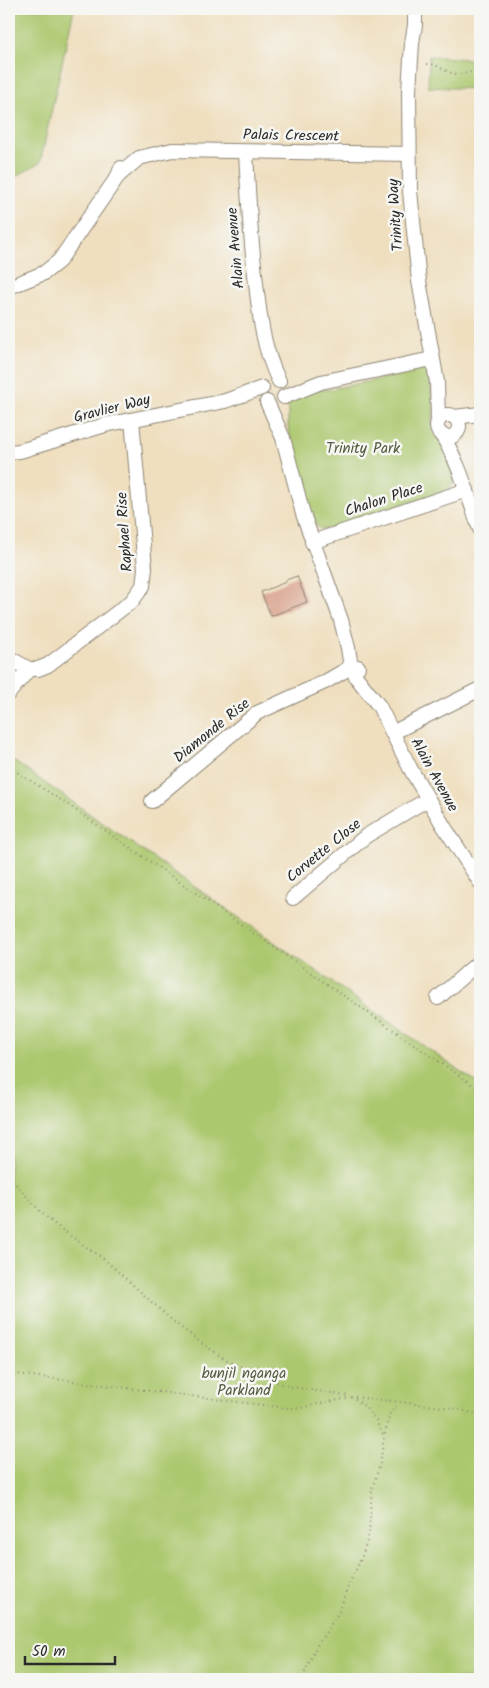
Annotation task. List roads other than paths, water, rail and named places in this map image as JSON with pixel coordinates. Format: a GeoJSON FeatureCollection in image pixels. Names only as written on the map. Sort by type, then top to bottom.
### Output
{"type":"FeatureCollection","features":[{"type":"Feature","properties":{"kind":"street","name":"Trinity Way"},"geometry":{"type":"LineString","coordinates":[[405,9],[410,24],[412,43]]}},
{"type":"Feature","properties":{"kind":"street","name":"Trinity Way"},"geometry":{"type":"LineString","coordinates":[[414,9],[415,25],[409,91],[409,154],[419,281],[437,382],[440,428],[460,469],[480,529]]}},
{"type":"Feature","properties":{"kind":"street","name":"Palais Crescent"},"geometry":{"type":"LineString","coordinates":[[9,287],[44,273],[59,261],[118,176],[139,158],[172,150],[409,154]]}},
{"type":"Feature","properties":{"kind":"street","name":"Alain Avenue"},"geometry":{"type":"LineString","coordinates":[[246,152],[253,259],[264,342],[264,394],[283,438],[312,542],[341,620],[355,669],[378,706],[428,799],[480,882]]}},
{"type":"Feature","properties":{"kind":"street","name":"Alain Avenue"},"geometry":{"type":"LineString","coordinates":[[264,342],[271,365],[282,390],[283,438]]}},
{"type":"Feature","properties":{"kind":"street"},"geometry":{"type":"LineString","coordinates":[[282,390],[272,380],[264,394],[274,404],[282,390],[432,359]]}},
{"type":"Feature","properties":{"kind":"street","name":"Trinity Way"},"geometry":{"type":"LineString","coordinates":[[437,382],[455,424],[460,469]]}},
{"type":"Feature","properties":{"kind":"street","name":"Gravlier Way"},"geometry":{"type":"LineString","coordinates":[[9,452],[20,451],[105,425],[264,394]]}},
{"type":"Feature","properties":{"kind":"street"},"geometry":{"type":"LineString","coordinates":[[480,414],[455,424],[447,437],[440,428],[442,416],[455,424],[480,420]]}},
{"type":"Feature","properties":{"kind":"street","name":"Raphael Rise"},"geometry":{"type":"LineString","coordinates":[[29,669],[38,669],[48,665],[132,601],[143,586],[145,568],[132,420]]}},
{"type":"Feature","properties":{"kind":"street","name":"Chalon Place"},"geometry":{"type":"LineString","coordinates":[[312,542],[467,490]]}},
{"type":"Feature","properties":{"kind":"street"},"geometry":{"type":"LineString","coordinates":[[9,658],[29,669],[9,693]]}},
{"type":"Feature","properties":{"kind":"street","name":"Diamonde Rise"},"geometry":{"type":"LineString","coordinates":[[152,801],[249,718],[325,682],[342,679],[355,669]]}},
{"type":"Feature","properties":{"kind":"street"},"geometry":{"type":"LineString","coordinates":[[392,733],[480,689]]}},
{"type":"Feature","properties":{"kind":"street","name":"Corvette Close"},"geometry":{"type":"LineString","coordinates":[[293,898],[366,836],[428,799]]}},
{"type":"Feature","properties":{"kind":"street"},"geometry":{"type":"LineString","coordinates":[[438,998],[480,961]]}},
{"type":"Feature","properties":{"kind":"park label","name":"Trinity Park"},"geometry":{"type":"Point","coordinates":[363,449]}},
{"type":"Feature","properties":{"kind":"park label","name":"bunjil nganga Parkland"},"geometry":{"type":"Point","coordinates":[244,1382]}}]}
